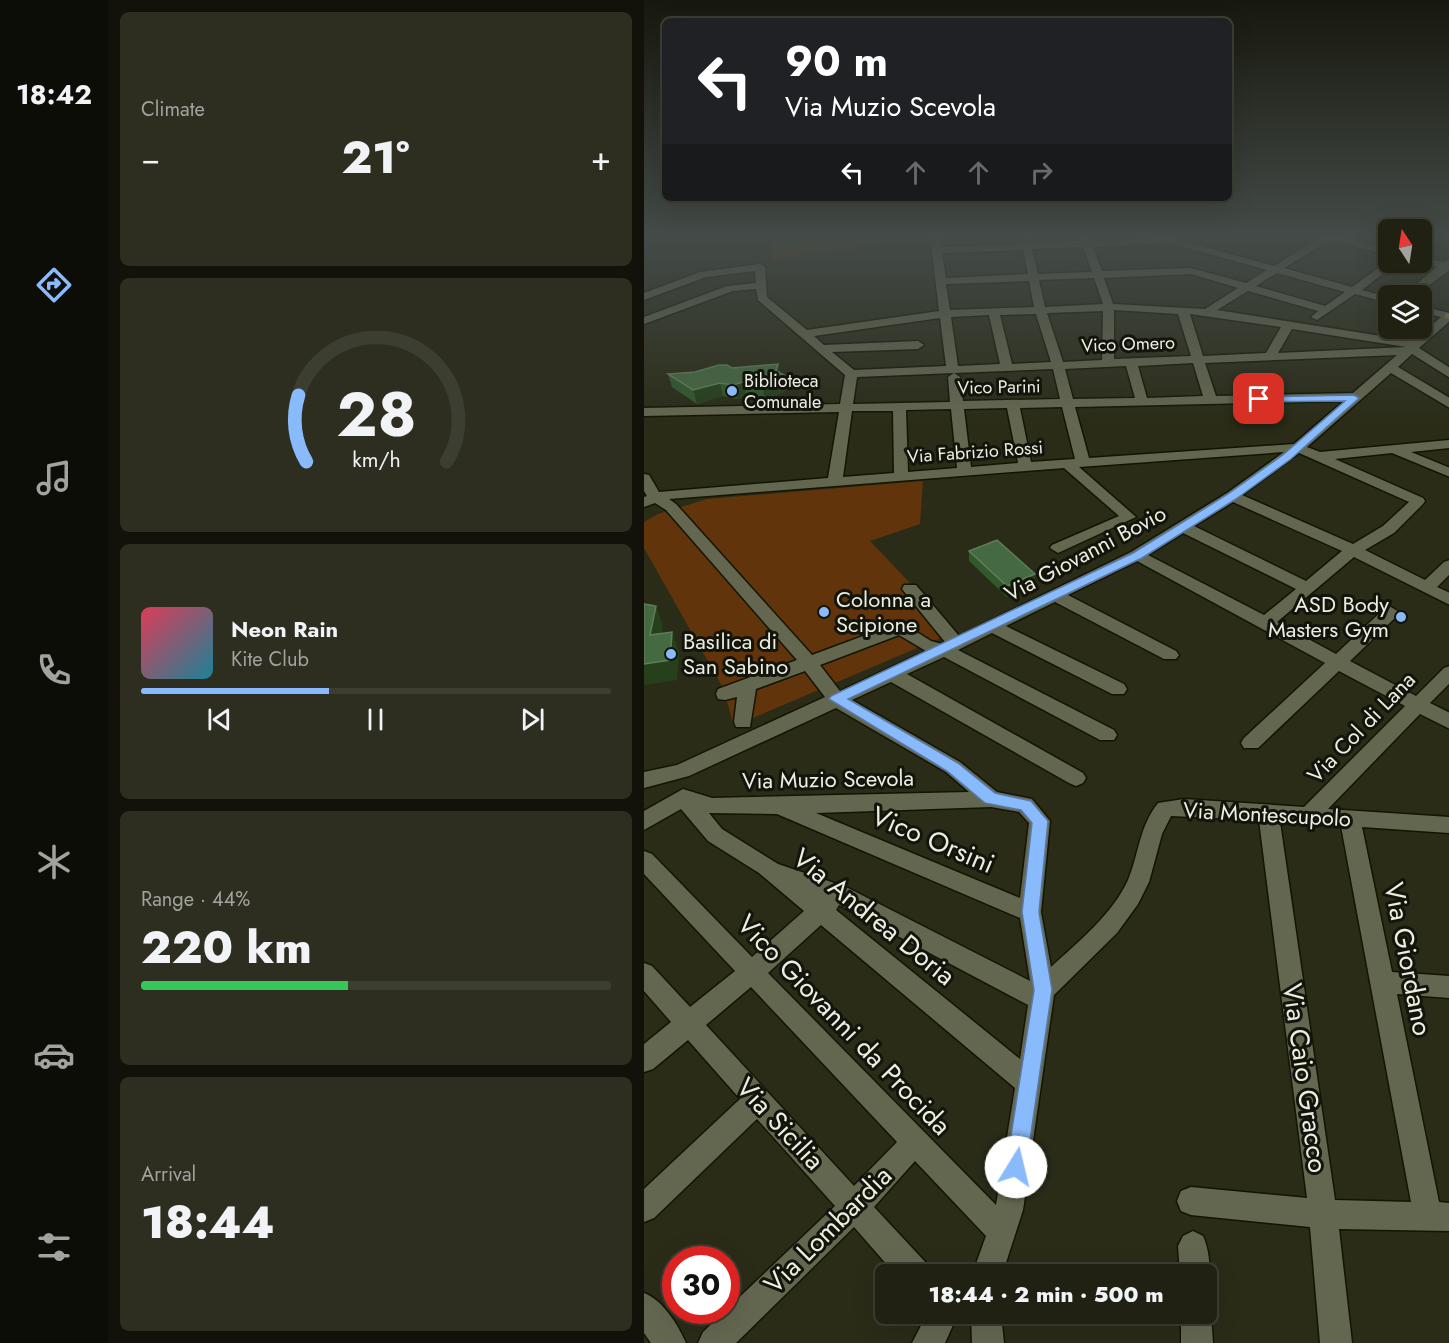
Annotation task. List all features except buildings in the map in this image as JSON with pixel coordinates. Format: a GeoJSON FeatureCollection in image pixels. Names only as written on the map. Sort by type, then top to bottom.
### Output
{"type":"FeatureCollection","features":[{"type":"Feature","properties":{"kind":"street"},"geometry":{"type":"LineString","coordinates":[[644,321],[705,298]]}},
{"type":"Feature","properties":{"kind":"street"},"geometry":{"type":"LineString","coordinates":[[762,298],[851,374],[835,481]]}},
{"type":"Feature","properties":{"kind":"street"},"geometry":{"type":"LineString","coordinates":[[942,298],[964,471]]}},
{"type":"Feature","properties":{"kind":"street"},"geometry":{"type":"LineString","coordinates":[[1039,298],[1083,462]]}},
{"type":"Feature","properties":{"kind":"street"},"geometry":{"type":"LineString","coordinates":[[1106,298],[1109,307],[1108,363]]}},
{"type":"Feature","properties":{"kind":"street"},"geometry":{"type":"LineString","coordinates":[[1207,312],[1229,298]]}},
{"type":"Feature","properties":{"kind":"street"},"geometry":{"type":"LineString","coordinates":[[1285,298],[1326,310]]}},
{"type":"Feature","properties":{"kind":"street"},"geometry":{"type":"LineString","coordinates":[[1304,327],[1342,298]]}},
{"type":"Feature","properties":{"kind":"street"},"geometry":{"type":"LineString","coordinates":[[804,334],[944,314],[994,311],[1109,307],[1207,312],[1304,327],[1411,348],[1450,374]]}},
{"type":"Feature","properties":{"kind":"street"},"geometry":{"type":"LineString","coordinates":[[994,311],[1007,368]]}},
{"type":"Feature","properties":{"kind":"street"},"geometry":{"type":"LineString","coordinates":[[1183,311],[1211,400]]}},
{"type":"Feature","properties":{"kind":"street"},"geometry":{"type":"LineString","coordinates":[[1432,313],[1448,318]]}},
{"type":"Feature","properties":{"kind":"street","name":"Via Giovanni Bovio"},"geometry":{"type":"LineString","coordinates":[[644,780],[682,771],[950,647],[1137,555],[1232,496],[1297,448],[1448,318]]}},
{"type":"Feature","properties":{"kind":"street"},"geometry":{"type":"LineString","coordinates":[[1270,357],[1288,325]]}},
{"type":"Feature","properties":{"kind":"street"},"geometry":{"type":"LineString","coordinates":[[1435,328],[1450,333]]}},
{"type":"Feature","properties":{"kind":"street"},"geometry":{"type":"LineString","coordinates":[[821,349],[918,345]]}},
{"type":"Feature","properties":{"kind":"street","name":"Vico Omero"},"geometry":{"type":"LineString","coordinates":[[851,374],[953,374],[1007,368],[1270,357],[1411,348]]}},
{"type":"Feature","properties":{"kind":"street"},"geometry":{"type":"LineString","coordinates":[[1131,362],[1142,402]]}},
{"type":"Feature","properties":{"kind":"street"},"geometry":{"type":"LineString","coordinates":[[1389,367],[1450,404]]}},
{"type":"Feature","properties":{"kind":"street","name":"Vico Parini"},"geometry":{"type":"LineString","coordinates":[[644,412],[1354,398]]}},
{"type":"Feature","properties":{"kind":"street"},"geometry":{"type":"LineString","coordinates":[[1013,405],[1025,466]]}},
{"type":"Feature","properties":{"kind":"street"},"geometry":{"type":"LineString","coordinates":[[899,408],[901,476]]}},
{"type":"Feature","properties":{"kind":"street"},"geometry":{"type":"LineString","coordinates":[[1319,456],[1450,444]]}},
{"type":"Feature","properties":{"kind":"street"},"geometry":{"type":"LineString","coordinates":[[1265,623],[1353,550],[1368,543],[1406,515],[1418,501],[1297,448]]}},
{"type":"Feature","properties":{"kind":"street","name":"Via Fabrizio Rossi"},"geometry":{"type":"LineString","coordinates":[[650,500],[835,481],[1297,448]]}},
{"type":"Feature","properties":{"kind":"street"},"geometry":{"type":"LineString","coordinates":[[1392,449],[1450,473]]}},
{"type":"Feature","properties":{"kind":"street"},"geometry":{"type":"LineString","coordinates":[[1058,548],[1125,514],[1066,463]]}},
{"type":"Feature","properties":{"kind":"street"},"geometry":{"type":"LineString","coordinates":[[644,478],[650,500],[671,507],[809,663],[836,699],[953,767],[991,799]]}},
{"type":"Feature","properties":{"kind":"street"},"geometry":{"type":"LineString","coordinates":[[1232,496],[1353,550],[1450,600]]}},
{"type":"Feature","properties":{"kind":"street"},"geometry":{"type":"LineString","coordinates":[[1183,527],[1307,588]]}},
{"type":"Feature","properties":{"kind":"street"},"geometry":{"type":"LineString","coordinates":[[1137,555],[1450,723]]}},
{"type":"Feature","properties":{"kind":"street"},"geometry":{"type":"LineString","coordinates":[[1426,588],[1450,566]]}},
{"type":"Feature","properties":{"kind":"street"},"geometry":{"type":"LineString","coordinates":[[910,589],[950,647]]}},
{"type":"Feature","properties":{"kind":"street"},"geometry":{"type":"LineString","coordinates":[[1056,596],[1170,655]]}},
{"type":"Feature","properties":{"kind":"street"},"geometry":{"type":"LineString","coordinates":[[1251,743],[1391,612]]}},
{"type":"Feature","properties":{"kind":"street"},"geometry":{"type":"LineString","coordinates":[[992,627],[1118,689]]}},
{"type":"Feature","properties":{"kind":"street"},"geometry":{"type":"LineString","coordinates":[[725,694],[901,628],[925,645],[950,647],[1107,735]]}},
{"type":"Feature","properties":{"kind":"street","name":"Via Col di Lana"},"geometry":{"type":"LineString","coordinates":[[1308,816],[1450,672]]}},
{"type":"Feature","properties":{"kind":"street"},"geometry":{"type":"LineString","coordinates":[[892,674],[1076,778]]}},
{"type":"Feature","properties":{"kind":"street"},"geometry":{"type":"LineString","coordinates":[[743,722],[747,686]]}},
{"type":"Feature","properties":{"kind":"street"},"geometry":{"type":"LineString","coordinates":[[644,822],[683,797],[699,762]]}},
{"type":"Feature","properties":{"kind":"street","name":"Via Muzio Scevola"},"geometry":{"type":"LineString","coordinates":[[683,797],[712,806],[991,799],[1025,805],[1040,821],[1030,912]]}},
{"type":"Feature","properties":{"kind":"street","name":"Via Andrea Doria"},"geometry":{"type":"LineString","coordinates":[[683,797],[715,835],[767,867],[1029,1083]]}},
{"type":"Feature","properties":{"kind":"street","name":"Vico Orsini"},"geometry":{"type":"LineString","coordinates":[[779,806],[1030,912]]}},
{"type":"Feature","properties":{"kind":"street","name":"Via Montescupolo"},"geometry":{"type":"LineString","coordinates":[[1043,995],[1123,909],[1138,882],[1157,818],[1165,809],[1184,807],[1350,819],[1447,821]]}},
{"type":"Feature","properties":{"kind":"street","name":"Via Caio Gracco"},"geometry":{"type":"LineString","coordinates":[[1269,814],[1323,1214],[1336,1343]]}},
{"type":"Feature","properties":{"kind":"street","name":"Via Giordano"},"geometry":{"type":"LineString","coordinates":[[1350,819],[1382,982],[1439,1217]]}},
{"type":"Feature","properties":{"kind":"street","name":"Vico Giovanni da Procida"},"geometry":{"type":"LineString","coordinates":[[644,860],[1001,1232]]}},
{"type":"Feature","properties":{"kind":"street"},"geometry":{"type":"LineString","coordinates":[[767,867],[838,894],[1043,995]]}},
{"type":"Feature","properties":{"kind":"street"},"geometry":{"type":"LineString","coordinates":[[644,1060],[752,972],[821,912],[838,894]]}},
{"type":"Feature","properties":{"kind":"street"},"geometry":{"type":"LineString","coordinates":[[991,1264],[1009,1210],[1043,995],[1030,912]]}},
{"type":"Feature","properties":{"kind":"street","name":"Via Sicilia"},"geometry":{"type":"LineString","coordinates":[[644,974],[906,1264]]}},
{"type":"Feature","properties":{"kind":"street"},"geometry":{"type":"LineString","coordinates":[[1382,982],[1450,987]]}},
{"type":"Feature","properties":{"kind":"street"},"geometry":{"type":"LineString","coordinates":[[644,1208],[758,1101]]}},
{"type":"Feature","properties":{"kind":"street","name":"Via Lombardia"},"geometry":{"type":"LineString","coordinates":[[714,1343],[855,1206],[915,1142]]}},
{"type":"Feature","properties":{"kind":"street"},"geometry":{"type":"LineString","coordinates":[[1191,1201],[1323,1214],[1439,1217]]}},
{"type":"Feature","properties":{"kind":"street"},"geometry":{"type":"LineString","coordinates":[[644,1308],[670,1343]]}},
{"type":"Feature","properties":{"kind":"street"},"geometry":{"type":"LineString","coordinates":[[928,1343],[938,1324]]}},
{"type":"Feature","properties":{"kind":"street"},"geometry":{"type":"LineString","coordinates":[[987,1324],[988,1343]]}},
{"type":"Feature","properties":{"kind":"street"},"geometry":{"type":"LineString","coordinates":[[1197,1324],[1198,1343]]}},
{"type":"Feature","properties":{"kind":"shaded area"},"geometry":{"type":"Polygon","coordinates":[[[923,481],[920,524],[870,541],[910,583],[907,588],[943,637],[734,726],[723,688],[644,548],[644,522],[658,514],[707,499],[923,481]]]}},
{"type":"Feature","properties":{"kind":"place","name":"Biblioteca Comunale"},"geometry":{"type":"Point","coordinates":[732,391]}},
{"type":"Feature","properties":{"kind":"place","name":"Colonna a Scipione"},"geometry":{"type":"Point","coordinates":[824,612]}},
{"type":"Feature","properties":{"kind":"place","name":"ASD Body Masters Gym"},"geometry":{"type":"Point","coordinates":[1401,617]}},
{"type":"Feature","properties":{"kind":"place","name":"Basilica di San Sabino"},"geometry":{"type":"Point","coordinates":[671,654]}},
{"type":"Feature","properties":{"kind":"route"},"geometry":{"type":"LineString","coordinates":[[1016,1167],[1043,990],[1030,912],[1040,821],[1025,805],[991,799],[953,767],[836,699],[944,650],[1137,555],[1232,496],[1288,456],[1354,398],[1259,399]]}}]}
